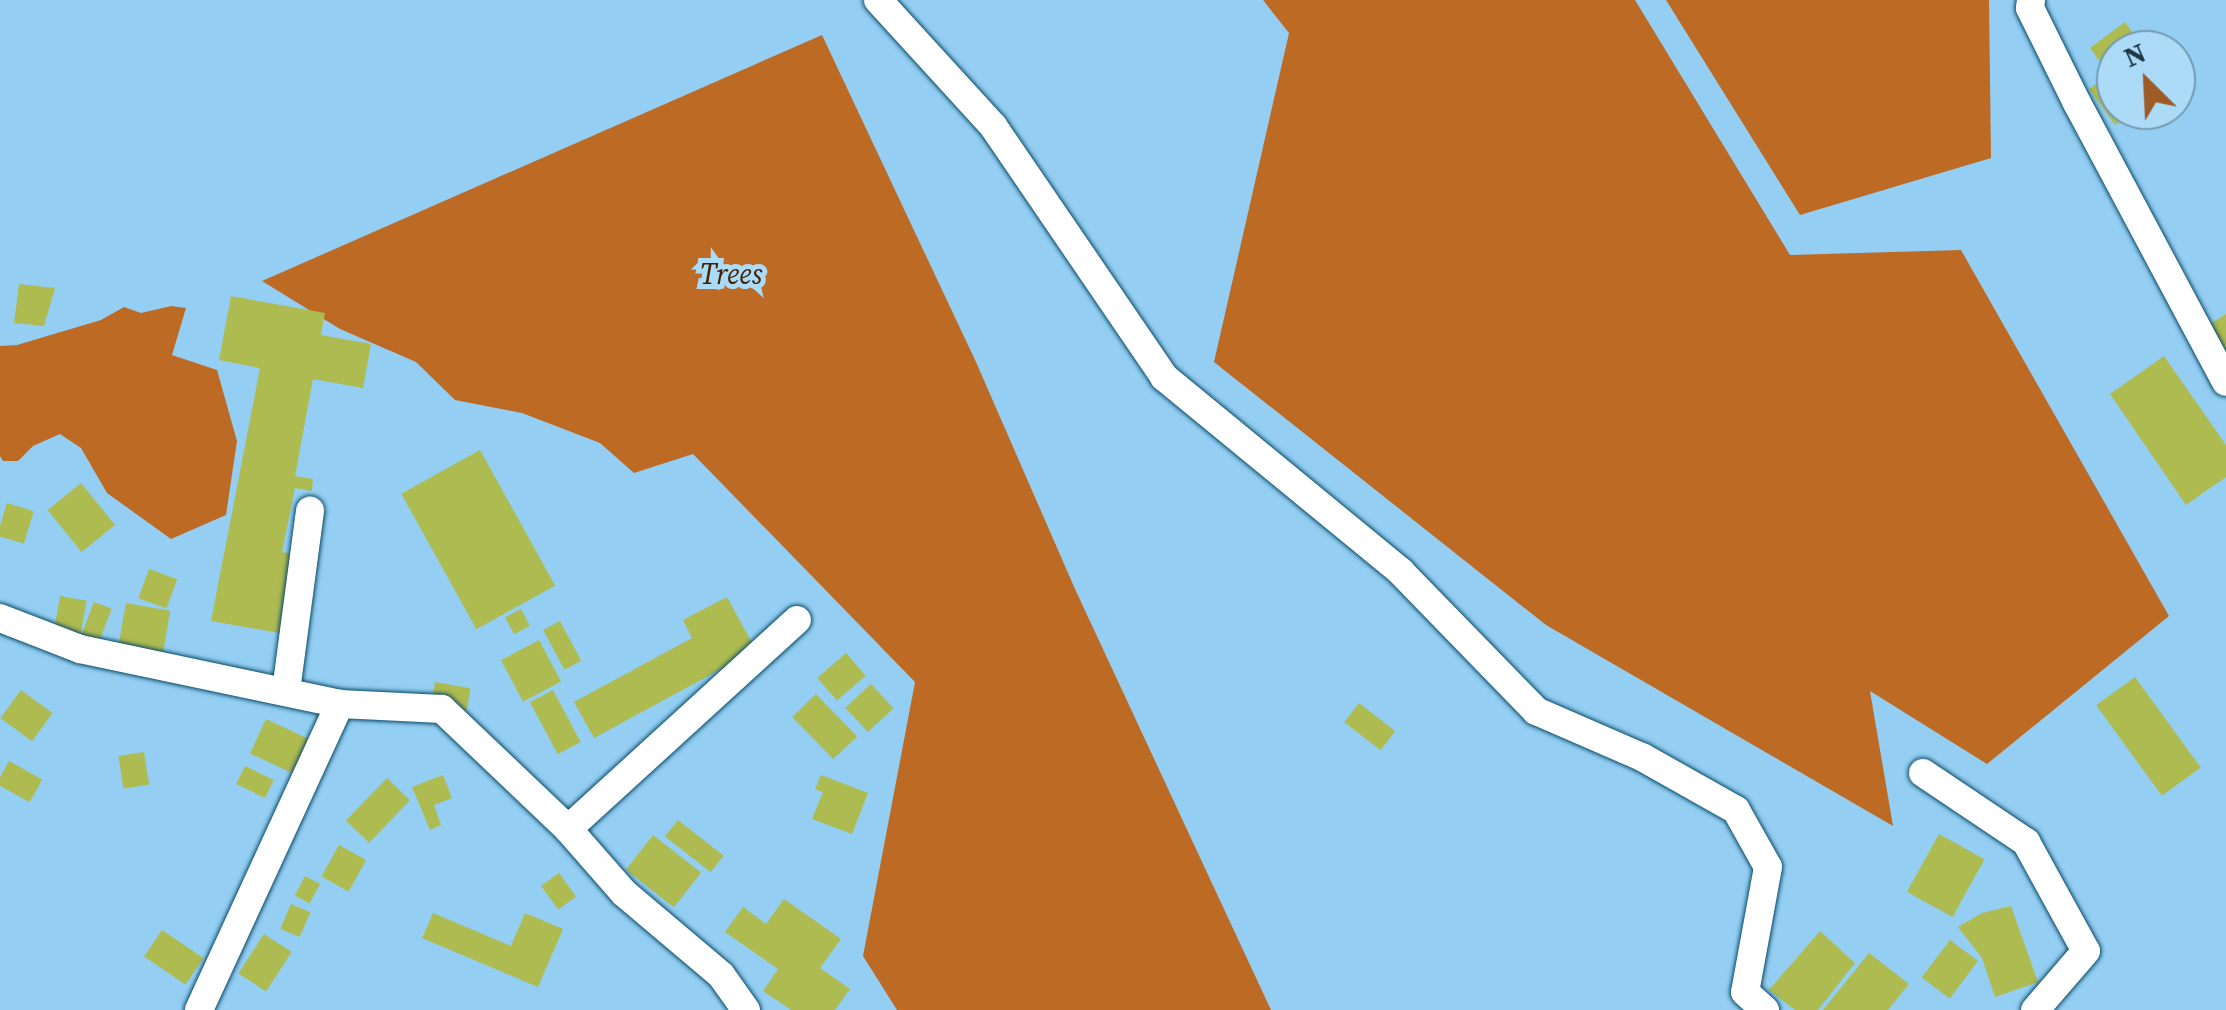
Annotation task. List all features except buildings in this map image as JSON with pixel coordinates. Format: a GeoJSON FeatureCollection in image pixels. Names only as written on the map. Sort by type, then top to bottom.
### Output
{"type":"FeatureCollection","features":[{"type":"Feature","properties":{"kind":"street"},"geometry":{"type":"LineString","coordinates":[[878,0],[993,126],[1164,377],[1400,572],[1536,710],[1642,757],[1736,810],[1768,867],[1746,992],[1764,1010]]}},
{"type":"Feature","properties":{"kind":"street"},"geometry":{"type":"LineString","coordinates":[[2031,0],[2030,8],[2076,102],[2226,382]]}},
{"type":"Feature","properties":{"kind":"street"},"geometry":{"type":"LineString","coordinates":[[286,690],[310,512]]}},
{"type":"Feature","properties":{"kind":"street"},"geometry":{"type":"LineString","coordinates":[[0,618],[80,649],[340,704],[442,709],[568,829],[624,894],[720,976],[746,1010]]}},
{"type":"Feature","properties":{"kind":"street"},"geometry":{"type":"LineString","coordinates":[[568,829],[797,620]]}},
{"type":"Feature","properties":{"kind":"street"},"geometry":{"type":"LineString","coordinates":[[200,1010],[340,704]]}},
{"type":"Feature","properties":{"kind":"street"},"geometry":{"type":"LineString","coordinates":[[1923,773],[2026,842],[2086,951],[2035,1010]]}},
{"type":"Feature","properties":{"kind":"green space"},"geometry":{"type":"Polygon","coordinates":[[[1263,0],[1635,0],[1790,255],[1961,250],[2169,616],[1987,764],[1870,691],[1893,826],[1546,625],[1214,362],[1289,33],[1263,0]]]}},
{"type":"Feature","properties":{"kind":"green space"},"geometry":{"type":"Polygon","coordinates":[[[1666,0],[1989,0],[1991,158],[1800,215],[1666,0]]]}},
{"type":"Feature","properties":{"kind":"green space","name":"Trees"},"geometry":{"type":"Polygon","coordinates":[[[822,35],[976,362],[1075,589],[1271,1010],[897,1010],[863,956],[915,682],[693,454],[634,473],[600,443],[522,413],[455,400],[416,362],[340,329],[262,281],[822,35]]]}},
{"type":"Feature","properties":{"kind":"green space"},"geometry":{"type":"Polygon","coordinates":[[[171,306],[186,308],[172,355],[217,370],[237,441],[226,515],[171,539],[107,493],[81,448],[60,434],[33,446],[18,461],[3,461],[0,346],[17,345],[101,320],[124,307],[141,313],[171,306]]]}}]}
